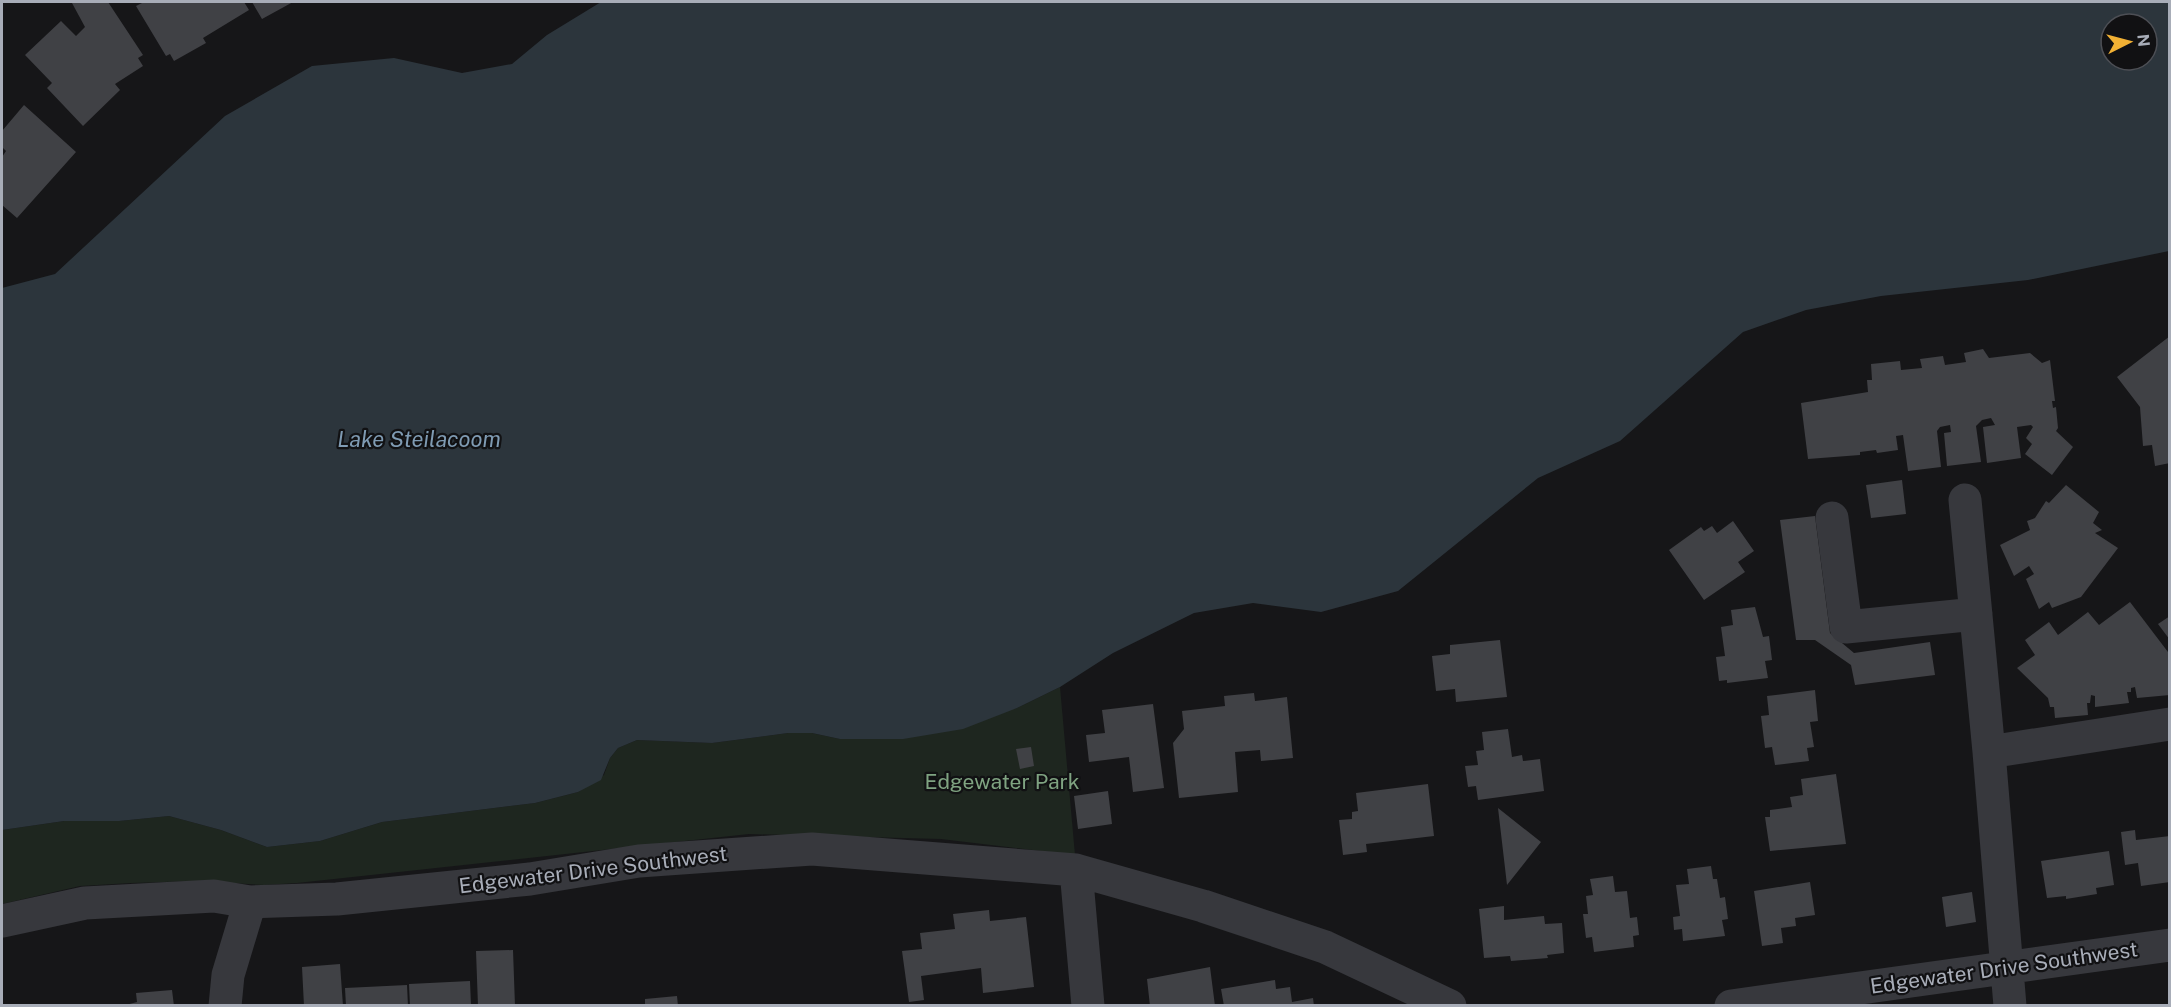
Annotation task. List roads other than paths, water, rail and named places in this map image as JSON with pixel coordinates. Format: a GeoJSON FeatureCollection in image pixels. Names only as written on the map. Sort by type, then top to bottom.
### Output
{"type":"FeatureCollection","features":[{"type":"Feature","properties":{"kind":"street"},"geometry":{"type":"LineString","coordinates":[[1965,500],[2010,1005]]}},
{"type":"Feature","properties":{"kind":"street"},"geometry":{"type":"LineString","coordinates":[[1832,518],[1845,627],[1976,614]]}},
{"type":"Feature","properties":{"kind":"street"},"geometry":{"type":"LineString","coordinates":[[1989,752],[2169,724]]}},
{"type":"Feature","properties":{"kind":"street","name":"Edgewater Drive Southwest"},"geometry":{"type":"LineString","coordinates":[[2,921],[85,903],[214,896],[250,902],[337,899],[530,879],[639,861],[812,849],[1076,870],[1203,906],[1325,948],[1450,1005]]}},
{"type":"Feature","properties":{"kind":"street"},"geometry":{"type":"LineString","coordinates":[[1076,870],[1088,1005]]}},
{"type":"Feature","properties":{"kind":"street"},"geometry":{"type":"LineString","coordinates":[[225,1005],[228,975],[250,902]]}},
{"type":"Feature","properties":{"kind":"street","name":"Edgewater Drive Southwest"},"geometry":{"type":"LineString","coordinates":[[1742,1005],[2169,945]]}},
{"type":"Feature","properties":{"kind":"water","name":"Lake Steilacoom"},"geometry":{"type":"Polygon","coordinates":[[[601,2],[2169,2],[2169,251],[2028,280],[1881,296],[1806,310],[1743,332],[1620,441],[1538,478],[1398,591],[1321,612],[1253,603],[1194,613],[1113,653],[1060,687],[1017,708],[963,729],[903,739],[840,739],[812,733],[788,733],[712,743],[637,740],[618,748],[610,758],[601,780],[578,792],[535,803],[382,822],[320,841],[267,847],[221,830],[169,816],[119,821],[64,821],[2,830],[2,288],[55,274],[225,116],[312,66],[394,58],[462,73],[512,64],[547,35],[601,2]]]}},
{"type":"Feature","properties":{"kind":"park label","name":"Edgewater Park"},"geometry":{"type":"Point","coordinates":[1002,782]}}]}
